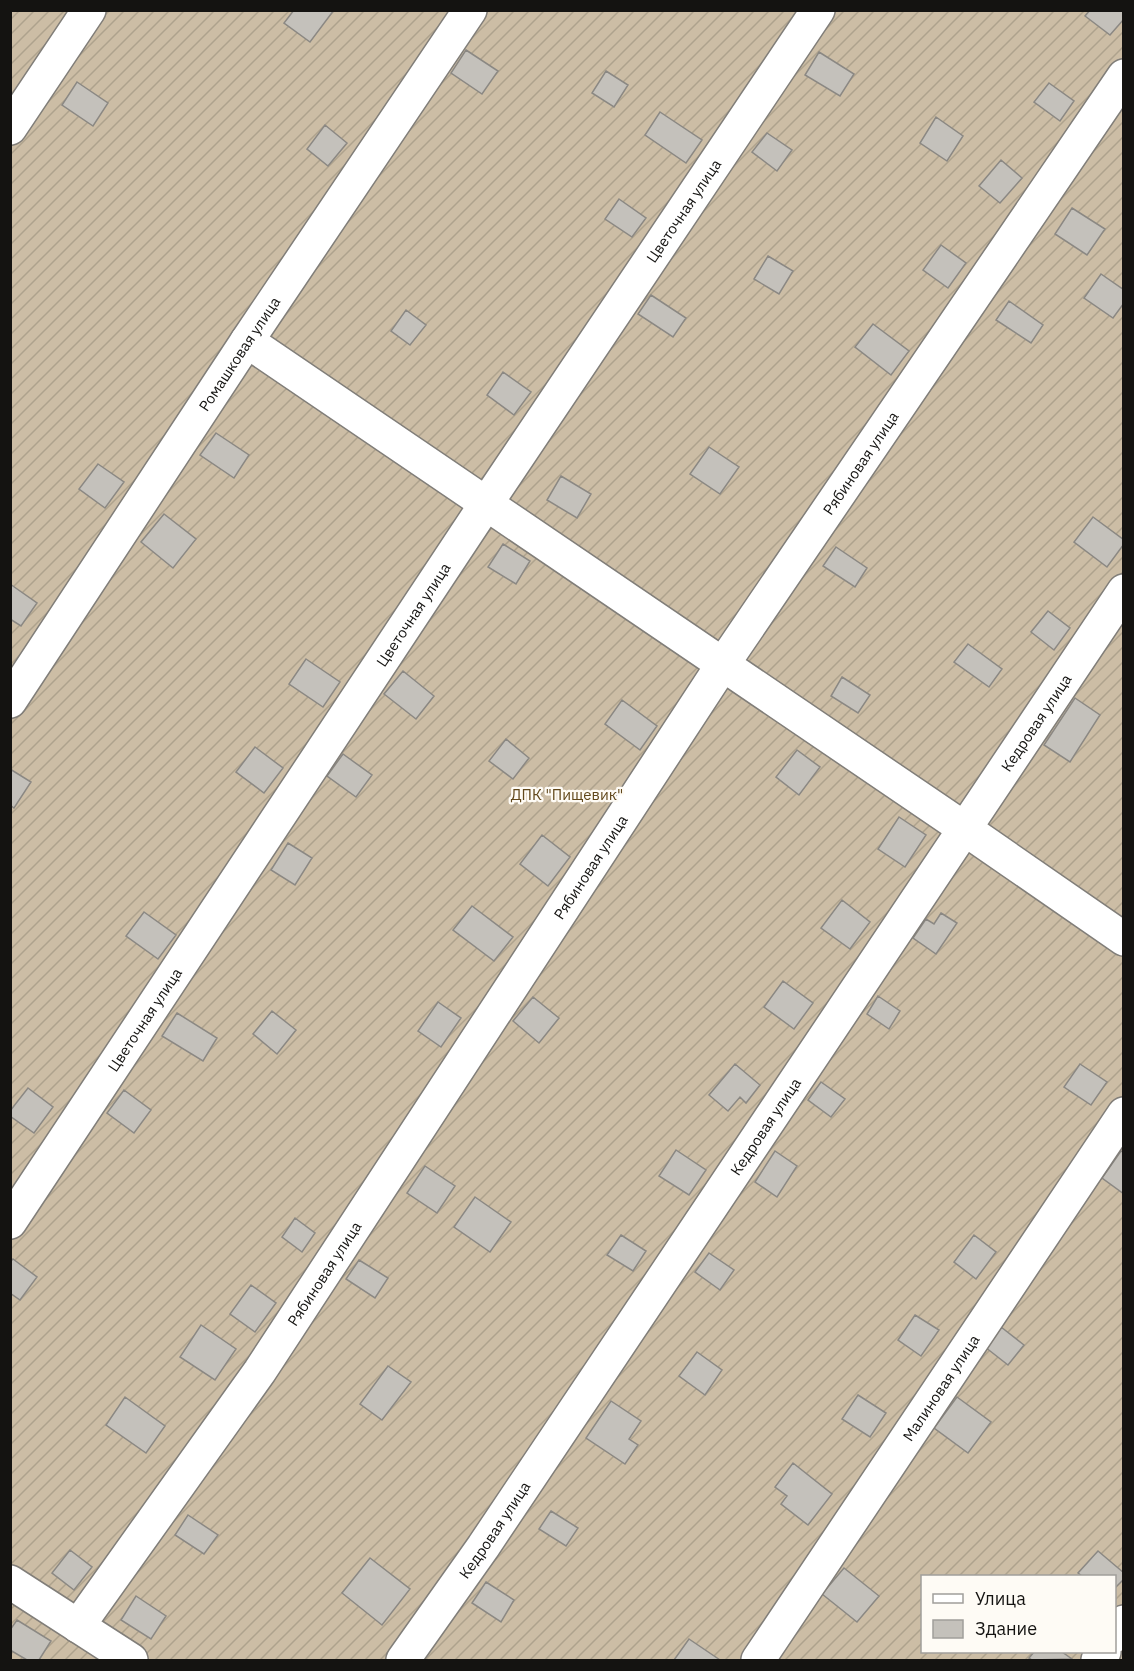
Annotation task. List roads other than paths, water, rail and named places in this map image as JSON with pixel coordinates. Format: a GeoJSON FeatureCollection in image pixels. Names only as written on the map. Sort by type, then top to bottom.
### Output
{"type":"FeatureCollection","features":[{"type":"Feature","properties":{"kind":"street"},"geometry":{"type":"LineString","coordinates":[[10,128],[89,10]]}},
{"type":"Feature","properties":{"kind":"street","name":"Ромашковая улица"},"geometry":{"type":"LineString","coordinates":[[10,701],[470,10]]}},
{"type":"Feature","properties":{"kind":"street","name":"Цветочная улица"},"geometry":{"type":"LineString","coordinates":[[10,1222],[486,504],[818,10]]}},
{"type":"Feature","properties":{"kind":"street","name":"Рябиновая улица"},"geometry":{"type":"LineString","coordinates":[[78,1626],[260,1371],[723,664],[1124,76]]}},
{"type":"Feature","properties":{"kind":"street"},"geometry":{"type":"LineString","coordinates":[[248,341],[1124,939]]}},
{"type":"Feature","properties":{"kind":"street","name":"Кедровая улица"},"geometry":{"type":"LineString","coordinates":[[403,1660],[483,1547],[1124,591]]}},
{"type":"Feature","properties":{"kind":"street","name":"Малиновая улица"},"geometry":{"type":"LineString","coordinates":[[758,1660],[1124,1114]]}},
{"type":"Feature","properties":{"kind":"street"},"geometry":{"type":"LineString","coordinates":[[10,1582],[131,1660]]}},
{"type":"Feature","properties":{"kind":"park label","name":"ДПК \"Пищевик\""},"geometry":{"type":"Point","coordinates":[567,794]}}]}
